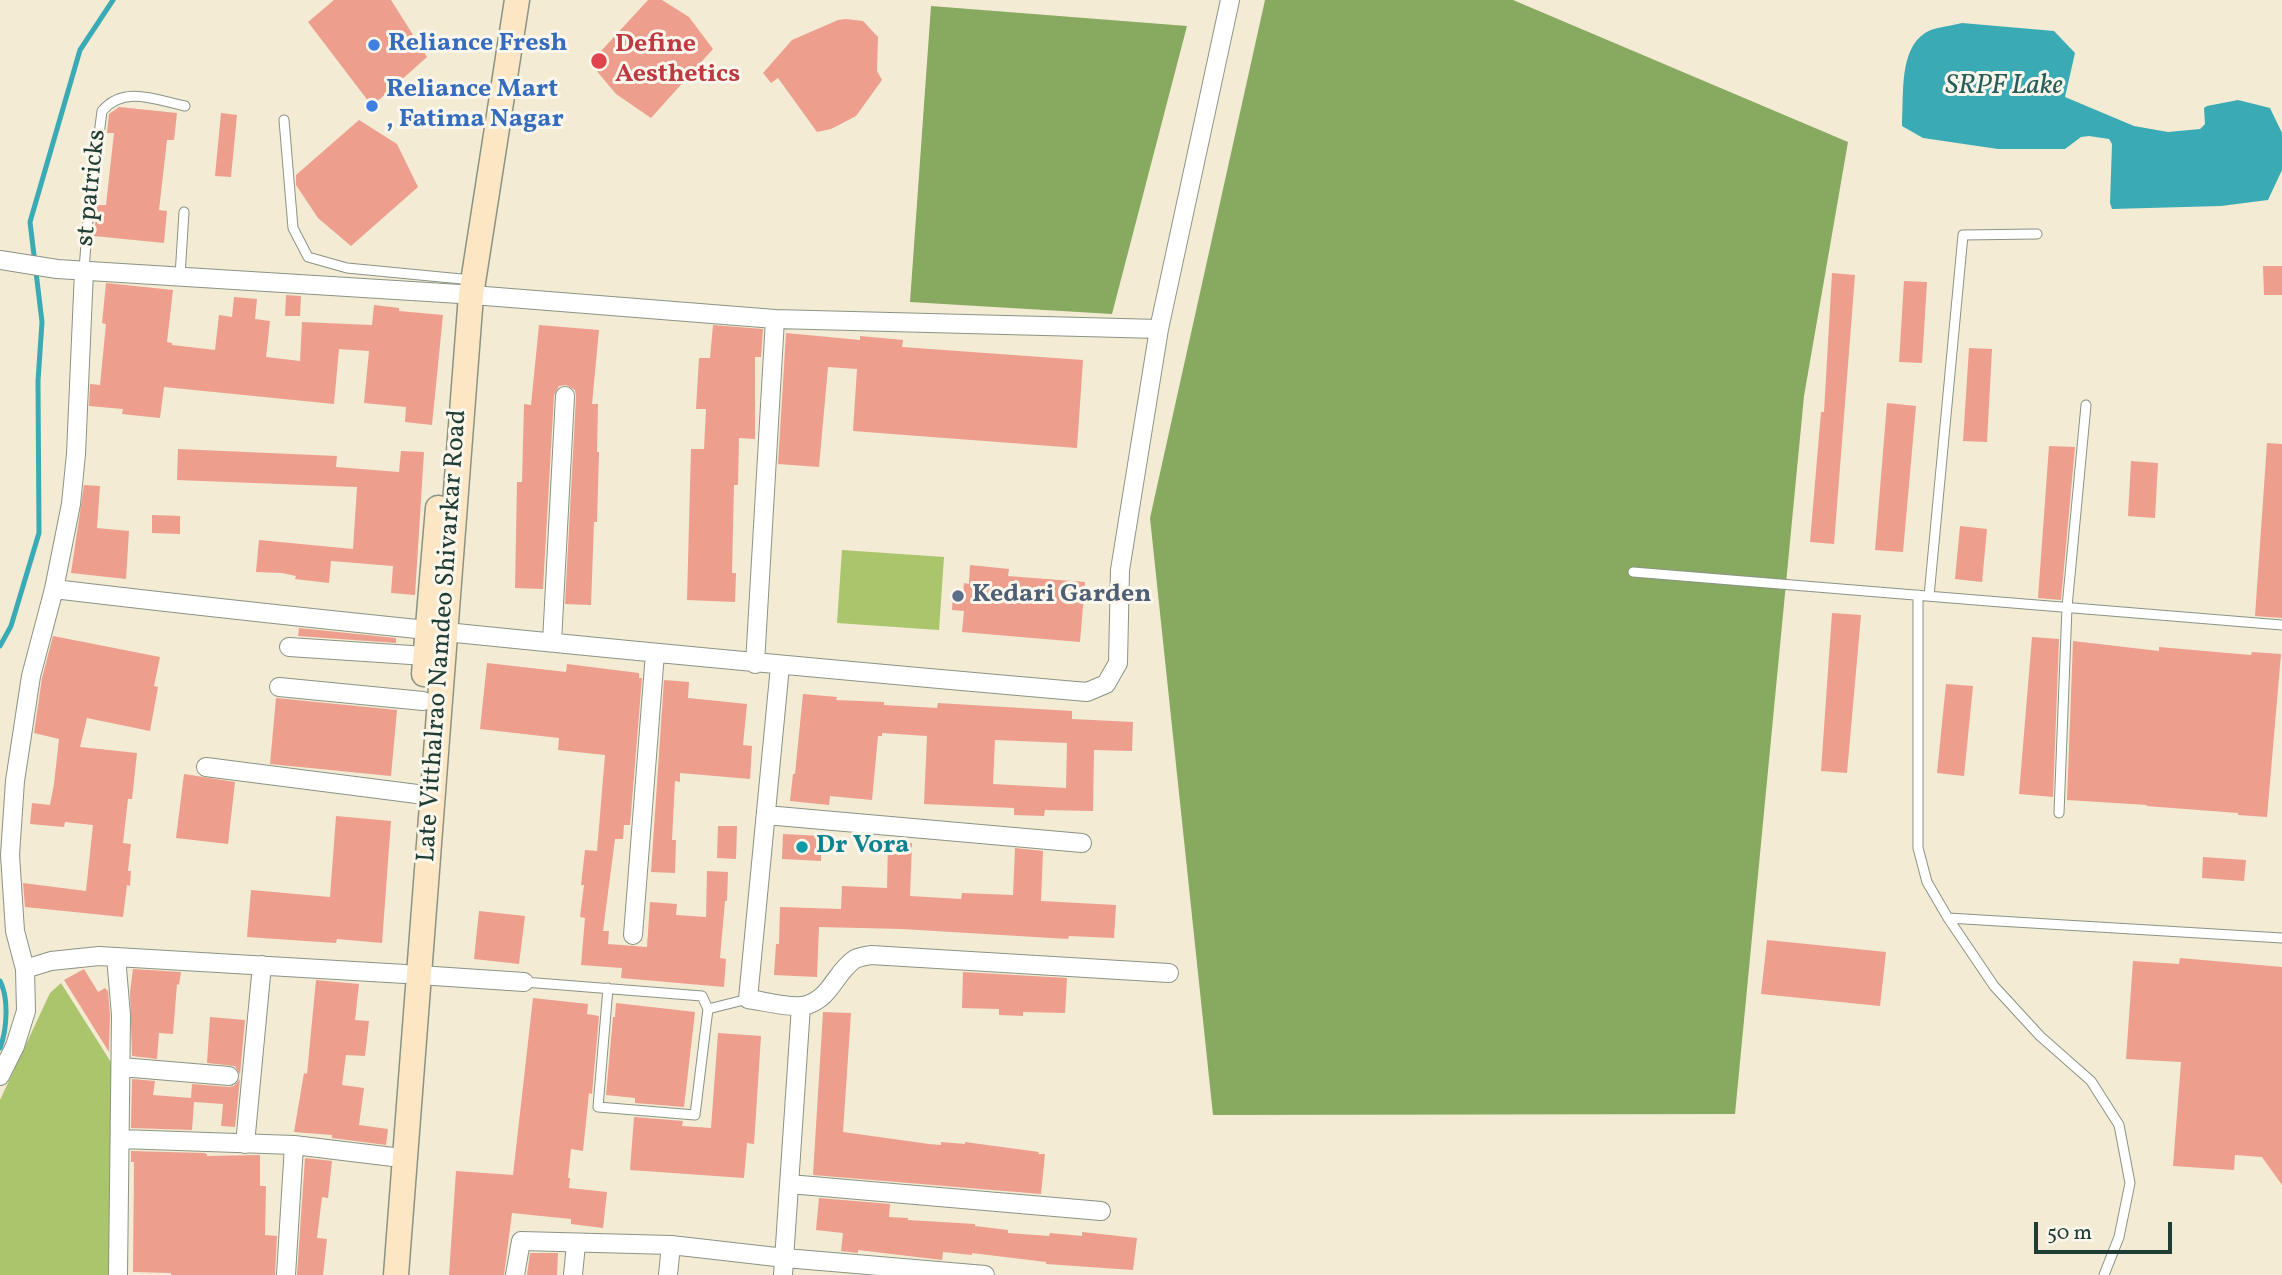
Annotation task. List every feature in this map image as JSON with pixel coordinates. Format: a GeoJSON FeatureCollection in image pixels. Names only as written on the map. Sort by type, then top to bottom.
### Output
{"type":"FeatureCollection","features":[{"type":"Feature","properties":{"kind":"main road","name":"Late Vitthalrao Namdeo Shivarkar Road"},"geometry":{"type":"LineString","coordinates":[[396,1275],[412,974],[436,631],[467,287],[502,0]]}},
{"type":"Feature","properties":{"kind":"main road","name":"Late Vitthalrao Namdeo Shivarkar Road"},"geometry":{"type":"LineString","coordinates":[[467,287],[517,0]]}},
{"type":"Feature","properties":{"kind":"main road","name":"Late Vitthalrao Namdeo Shivarkar Road"},"geometry":{"type":"LineString","coordinates":[[382,1275],[412,974],[417,794],[426,656],[436,631]]}},
{"type":"Feature","properties":{"kind":"street"},"geometry":{"type":"LineString","coordinates":[[54,589],[755,664],[1087,692],[1106,684],[1118,663],[1120,570],[1159,329],[1230,0]]}},
{"type":"Feature","properties":{"kind":"street"},"geometry":{"type":"LineString","coordinates":[[0,261],[85,271],[467,287],[775,319],[1159,329]]}},
{"type":"Feature","properties":{"kind":"street"},"geometry":{"type":"LineString","coordinates":[[0,1076],[15,1046],[26,1011],[25,969],[15,931],[10,855],[15,781],[32,676],[54,589],[71,504],[85,271]]}},
{"type":"Feature","properties":{"kind":"street"},"geometry":{"type":"LineString","coordinates":[[755,664],[775,319]]}},
{"type":"Feature","properties":{"kind":"street"},"geometry":{"type":"LineString","coordinates":[[552,642],[565,396]]}},
{"type":"Feature","properties":{"kind":"street"},"geometry":{"type":"LineString","coordinates":[[289,647],[426,656]]}},
{"type":"Feature","properties":{"kind":"street"},"geometry":{"type":"LineString","coordinates":[[633,935],[654,653]]}},
{"type":"Feature","properties":{"kind":"street"},"geometry":{"type":"LineString","coordinates":[[780,666],[748,999],[801,1006],[818,1000],[832,988],[856,958],[871,955],[1169,973]]}},
{"type":"Feature","properties":{"kind":"street"},"geometry":{"type":"LineString","coordinates":[[279,687],[423,701]]}},
{"type":"Feature","properties":{"kind":"street"},"geometry":{"type":"LineString","coordinates":[[206,767],[417,794]]}},
{"type":"Feature","properties":{"kind":"street"},"geometry":{"type":"LineString","coordinates":[[766,815],[1082,843]]}},
{"type":"Feature","properties":{"kind":"street"},"geometry":{"type":"LineString","coordinates":[[25,969],[51,961],[99,956],[524,982]]}},
{"type":"Feature","properties":{"kind":"street"},"geometry":{"type":"LineString","coordinates":[[116,957],[121,1015],[118,1275]]}},
{"type":"Feature","properties":{"kind":"street"},"geometry":{"type":"LineString","coordinates":[[245,1144],[262,965]]}},
{"type":"Feature","properties":{"kind":"street"},"geometry":{"type":"LineString","coordinates":[[784,1266],[801,1006]]}},
{"type":"Feature","properties":{"kind":"street"},"geometry":{"type":"LineString","coordinates":[[121,1066],[229,1076]]}},
{"type":"Feature","properties":{"kind":"street"},"geometry":{"type":"LineString","coordinates":[[121,1139],[294,1145],[393,1157]]}},
{"type":"Feature","properties":{"kind":"street"},"geometry":{"type":"LineString","coordinates":[[285,1275],[294,1145]]}},
{"type":"Feature","properties":{"kind":"street"},"geometry":{"type":"LineString","coordinates":[[789,1184],[1101,1211]]}},
{"type":"Feature","properties":{"kind":"street"},"geometry":{"type":"LineString","coordinates":[[515,1275],[520,1241],[671,1245],[784,1266],[985,1275]]}},
{"type":"Feature","properties":{"kind":"street"},"geometry":{"type":"LineString","coordinates":[[573,1275],[576,1244]]}},
{"type":"Feature","properties":{"kind":"street"},"geometry":{"type":"LineString","coordinates":[[668,1275],[671,1245]]}},
{"type":"Feature","properties":{"kind":"lane"},"geometry":{"type":"LineString","coordinates":[[1221,0],[1230,0]]}},
{"type":"Feature","properties":{"kind":"lane","name":"st patricks"},"geometry":{"type":"LineString","coordinates":[[85,271],[87,229],[102,111],[110,102],[131,95],[185,106]]}},
{"type":"Feature","properties":{"kind":"lane"},"geometry":{"type":"LineString","coordinates":[[284,120],[293,228],[309,257],[347,268],[467,287]]}},
{"type":"Feature","properties":{"kind":"lane"},"geometry":{"type":"LineString","coordinates":[[180,276],[184,212]]}},
{"type":"Feature","properties":{"kind":"lane"},"geometry":{"type":"LineString","coordinates":[[1929,596],[1963,235],[2037,234]]}},
{"type":"Feature","properties":{"kind":"lane"},"geometry":{"type":"LineString","coordinates":[[2059,813],[2067,607],[2086,405]]}},
{"type":"Feature","properties":{"kind":"lane"},"geometry":{"type":"LineString","coordinates":[[1633,572],[2282,625]]}},
{"type":"Feature","properties":{"kind":"lane"},"geometry":{"type":"LineString","coordinates":[[1918,595],[1917,848],[1927,881],[1948,918],[1994,986],[2040,1036],[2091,1082],[2119,1125],[2130,1182],[2119,1237],[2104,1275]]}},
{"type":"Feature","properties":{"kind":"lane"},"geometry":{"type":"LineString","coordinates":[[1948,918],[2282,938]]}},
{"type":"Feature","properties":{"kind":"lane"},"geometry":{"type":"LineString","coordinates":[[524,982],[608,988],[702,996],[708,1009],[695,1115],[598,1107],[608,988]]}},
{"type":"Feature","properties":{"kind":"lane"},"geometry":{"type":"LineString","coordinates":[[708,1009],[748,999]]}},
{"type":"Feature","properties":{"kind":"green space"},"geometry":{"type":"Polygon","coordinates":[[[1265,0],[1513,0],[1848,142],[1804,396],[1735,1114],[1213,1115],[1150,518],[1265,0]]]}},
{"type":"Feature","properties":{"kind":"green space"},"geometry":{"type":"Polygon","coordinates":[[[931,6],[1187,26],[1112,314],[910,302],[931,6]]]}},
{"type":"Feature","properties":{"kind":"green space"},"geometry":{"type":"Polygon","coordinates":[[[842,550],[944,557],[939,630],[837,623],[842,550]]]}},
{"type":"Feature","properties":{"kind":"green space"},"geometry":{"type":"Polygon","coordinates":[[[61,983],[116,1074],[109,1275],[0,1275],[0,1100],[50,993],[61,983]]]}},
{"type":"Feature","properties":{"kind":"water","name":"SRPF Lake"},"geometry":{"type":"Polygon","coordinates":[[[1962,23],[2054,31],[2075,53],[2065,97],[2134,126],[2168,132],[2200,129],[2205,124],[2204,108],[2238,100],[2270,108],[2282,133],[2282,170],[2268,200],[2221,206],[2112,209],[2112,144],[2109,139],[2081,137],[2065,149],[1998,149],[1923,138],[1902,126],[1904,73],[1911,50],[1925,33],[1962,23]]]}},
{"type":"Feature","properties":{"kind":"building"},"geometry":{"type":"Polygon","coordinates":[[[334,0],[391,0],[427,57],[372,106],[308,22],[334,0]]]}},
{"type":"Feature","properties":{"kind":"building"},"geometry":{"type":"Polygon","coordinates":[[[648,0],[662,0],[689,17],[713,49],[651,118],[616,94],[590,63],[648,0]]]}},
{"type":"Feature","properties":{"kind":"building"},"geometry":{"type":"Polygon","coordinates":[[[846,19],[863,21],[878,37],[877,71],[882,80],[856,116],[831,129],[817,132],[778,78],[771,83],[763,73],[792,40],[846,19]]]}},
{"type":"Feature","properties":{"kind":"building"},"geometry":{"type":"Polygon","coordinates":[[[119,107],[177,113],[174,140],[167,140],[159,210],[167,211],[164,243],[94,236],[97,205],[106,205],[114,133],[107,133],[109,114],[119,107]]]}},
{"type":"Feature","properties":{"kind":"building"},"geometry":{"type":"Polygon","coordinates":[[[221,113],[237,115],[231,177],[215,176],[221,113]]]}},
{"type":"Feature","properties":{"kind":"building"},"geometry":{"type":"Polygon","coordinates":[[[359,120],[397,144],[418,187],[351,246],[318,218],[296,185],[296,175],[359,120]]]}},
{"type":"Feature","properties":{"kind":"building"},"geometry":{"type":"Polygon","coordinates":[[[2263,266],[2282,266],[2282,295],[2264,295],[2263,266]]]}},
{"type":"Feature","properties":{"kind":"building"},"geometry":{"type":"Polygon","coordinates":[[[1832,273],[1855,275],[1834,544],[1810,542],[1821,412],[1824,412],[1832,273]]]}},
{"type":"Feature","properties":{"kind":"building"},"geometry":{"type":"Polygon","coordinates":[[[1904,281],[1927,282],[1922,363],[1899,362],[1904,281]]]}},
{"type":"Feature","properties":{"kind":"building"},"geometry":{"type":"Polygon","coordinates":[[[106,283],[173,290],[167,342],[172,345],[215,350],[219,315],[232,317],[234,297],[257,299],[255,319],[270,321],[266,357],[300,361],[302,322],[372,325],[374,305],[399,308],[399,311],[443,315],[432,425],[405,422],[406,407],[364,403],[369,351],[339,349],[334,404],[164,387],[160,418],[122,414],[123,409],[89,406],[90,384],[100,385],[106,324],[102,323],[106,283]]]}},
{"type":"Feature","properties":{"kind":"building"},"geometry":{"type":"Polygon","coordinates":[[[286,295],[301,296],[300,316],[285,316],[286,295]]]}},
{"type":"Feature","properties":{"kind":"building"},"geometry":{"type":"Polygon","coordinates":[[[539,325],[599,330],[592,404],[598,404],[599,452],[591,605],[565,604],[576,397],[575,390],[566,385],[559,386],[554,395],[543,589],[515,588],[517,482],[522,482],[524,404],[531,405],[539,325]]]}},
{"type":"Feature","properties":{"kind":"building"},"geometry":{"type":"Polygon","coordinates":[[[713,325],[763,329],[761,357],[755,357],[755,439],[739,438],[738,485],[734,485],[732,573],[736,573],[735,602],[687,600],[691,449],[704,449],[706,409],[696,409],[699,358],[710,358],[713,325]]]}},
{"type":"Feature","properties":{"kind":"building"},"geometry":{"type":"Polygon","coordinates":[[[786,333],[860,340],[860,336],[903,340],[902,347],[1083,360],[1077,448],[853,431],[857,369],[828,367],[819,467],[778,464],[786,333]]]}},
{"type":"Feature","properties":{"kind":"building"},"geometry":{"type":"Polygon","coordinates":[[[1969,348],[1992,349],[1987,442],[1963,441],[1969,348]]]}},
{"type":"Feature","properties":{"kind":"building"},"geometry":{"type":"Polygon","coordinates":[[[1887,403],[1916,406],[1903,552],[1875,550],[1887,403]]]}},
{"type":"Feature","properties":{"kind":"building"},"geometry":{"type":"Polygon","coordinates":[[[2267,443],[2282,444],[2282,618],[2255,616],[2267,443]]]}},
{"type":"Feature","properties":{"kind":"building"},"geometry":{"type":"Polygon","coordinates":[[[2049,446],[2075,447],[2061,600],[2038,598],[2049,446]]]}},
{"type":"Feature","properties":{"kind":"building"},"geometry":{"type":"Polygon","coordinates":[[[178,449],[337,456],[336,467],[399,472],[401,451],[424,452],[415,595],[391,593],[393,566],[331,561],[329,583],[295,579],[296,576],[282,573],[256,572],[259,540],[353,549],[357,487],[177,480],[178,449]]]}},
{"type":"Feature","properties":{"kind":"building"},"geometry":{"type":"Polygon","coordinates":[[[2131,461],[2158,463],[2155,518],[2128,516],[2131,461]]]}},
{"type":"Feature","properties":{"kind":"building"},"geometry":{"type":"Polygon","coordinates":[[[84,485],[100,486],[97,528],[129,531],[126,579],[71,573],[84,485]]]}},
{"type":"Feature","properties":{"kind":"building"},"geometry":{"type":"Polygon","coordinates":[[[152,515],[180,516],[180,534],[152,533],[152,515]]]}},
{"type":"Feature","properties":{"kind":"building"},"geometry":{"type":"Polygon","coordinates":[[[1960,526],[1987,529],[1982,582],[1955,579],[1960,526]]]}},
{"type":"Feature","properties":{"kind":"building"},"geometry":{"type":"Polygon","coordinates":[[[970,565],[1009,569],[1008,576],[1085,582],[1080,642],[962,632],[964,611],[952,610],[953,596],[963,597],[964,583],[969,584],[970,565]]]}},
{"type":"Feature","properties":{"kind":"building"},"geometry":{"type":"Polygon","coordinates":[[[1832,613],[1861,615],[1847,773],[1821,771],[1832,613]]]}},
{"type":"Feature","properties":{"kind":"building"},"geometry":{"type":"Polygon","coordinates":[[[299,628],[396,638],[396,643],[298,636],[299,628]]]}},
{"type":"Feature","properties":{"kind":"building"},"geometry":{"type":"Polygon","coordinates":[[[53,636],[160,657],[150,731],[87,718],[80,747],[137,753],[132,799],[128,799],[123,843],[131,844],[128,871],[131,871],[123,917],[25,907],[23,883],[86,891],[93,825],[65,822],[64,827],[30,824],[32,803],[50,805],[54,784],[59,739],[34,733],[42,678],[53,636]]]}},
{"type":"Feature","properties":{"kind":"building"},"geometry":{"type":"Polygon","coordinates":[[[2032,637],[2059,639],[2053,797],[2019,794],[2032,637]]]}},
{"type":"Feature","properties":{"kind":"building"},"geometry":{"type":"Polygon","coordinates":[[[2073,641],[2159,651],[2159,647],[2251,655],[2252,652],[2281,654],[2267,817],[2067,800],[2073,641]]]}},
{"type":"Feature","properties":{"kind":"building"},"geometry":{"type":"Polygon","coordinates":[[[487,663],[566,672],[567,664],[639,673],[639,678],[642,678],[630,825],[624,825],[623,839],[615,839],[603,931],[609,931],[608,944],[647,947],[650,902],[677,904],[676,915],[706,917],[707,871],[728,872],[720,958],[726,959],[724,987],[621,978],[622,968],[581,965],[585,918],[580,917],[584,885],[581,885],[585,850],[597,851],[605,755],[558,750],[559,738],[480,729],[487,663]]]}},
{"type":"Feature","properties":{"kind":"building"},"geometry":{"type":"Polygon","coordinates":[[[664,680],[689,682],[688,698],[747,704],[743,745],[752,746],[750,779],[680,773],[680,782],[675,781],[672,840],[676,840],[675,873],[651,872],[664,680]]]}},
{"type":"Feature","properties":{"kind":"building"},"geometry":{"type":"Polygon","coordinates":[[[1946,684],[1973,686],[1964,776],[1937,773],[1946,684]]]}},
{"type":"Feature","properties":{"kind":"building"},"geometry":{"type":"Polygon","coordinates":[[[803,694],[837,697],[836,700],[884,702],[884,705],[937,708],[938,703],[1072,711],[1072,719],[1133,722],[1132,751],[1094,750],[1093,811],[1045,810],[1044,816],[1014,815],[1014,808],[924,804],[927,736],[882,733],[882,736],[878,736],[872,800],[830,796],[829,805],[790,801],[803,694]],[[995,740],[993,784],[1066,788],[1067,743],[995,740]]]}},
{"type":"Feature","properties":{"kind":"building"},"geometry":{"type":"Polygon","coordinates":[[[276,698],[397,710],[391,776],[270,764],[276,698]]]}},
{"type":"Feature","properties":{"kind":"building"},"geometry":{"type":"Polygon","coordinates":[[[184,774],[235,782],[228,844],[176,838],[184,774]]]}},
{"type":"Feature","properties":{"kind":"building"},"geometry":{"type":"Polygon","coordinates":[[[336,816],[391,821],[382,943],[247,937],[251,890],[330,897],[336,816]]]}},
{"type":"Feature","properties":{"kind":"building"},"geometry":{"type":"Polygon","coordinates":[[[718,826],[737,826],[736,859],[717,858],[718,826]]]}},
{"type":"Feature","properties":{"kind":"building","name":"Dr Vora"},"geometry":{"type":"Polygon","coordinates":[[[783,834],[822,836],[821,861],[782,859],[783,834]]]}},
{"type":"Feature","properties":{"kind":"building"},"geometry":{"type":"Polygon","coordinates":[[[888,842],[912,843],[910,896],[961,899],[962,893],[1013,895],[1015,848],[1043,851],[1041,901],[1116,905],[1114,938],[1069,936],[1068,939],[819,927],[817,977],[774,975],[776,944],[779,944],[780,907],[841,909],[842,886],[887,888],[888,842]]]}},
{"type":"Feature","properties":{"kind":"building"},"geometry":{"type":"Polygon","coordinates":[[[2203,857],[2246,860],[2244,881],[2202,878],[2203,857]]]}},
{"type":"Feature","properties":{"kind":"building"},"geometry":{"type":"Polygon","coordinates":[[[479,911],[525,916],[519,964],[474,959],[479,911]]]}},
{"type":"Feature","properties":{"kind":"building"},"geometry":{"type":"Polygon","coordinates":[[[1767,940],[1886,952],[1880,1006],[1761,994],[1767,940]]]}},
{"type":"Feature","properties":{"kind":"building"},"geometry":{"type":"Polygon","coordinates":[[[2180,958],[2282,967],[2282,1185],[2262,1157],[2235,1155],[2234,1170],[2173,1166],[2181,1062],[2126,1059],[2133,961],[2179,964],[2180,958]]]}},
{"type":"Feature","properties":{"kind":"building"},"geometry":{"type":"Polygon","coordinates":[[[84,969],[98,992],[105,988],[108,991],[109,1052],[64,980],[84,969]]]}},
{"type":"Feature","properties":{"kind":"building"},"geometry":{"type":"Polygon","coordinates":[[[133,969],[181,972],[179,985],[177,984],[173,1034],[159,1033],[157,1059],[132,1056],[130,992],[133,969]]]}},
{"type":"Feature","properties":{"kind":"building"},"geometry":{"type":"Polygon","coordinates":[[[963,972],[1067,978],[1065,1013],[1023,1012],[1023,1016],[999,1015],[999,1009],[962,1008],[963,972]]]}},
{"type":"Feature","properties":{"kind":"building"},"geometry":{"type":"Polygon","coordinates":[[[316,980],[359,984],[355,1020],[369,1021],[365,1056],[346,1055],[342,1085],[364,1088],[359,1125],[388,1129],[386,1145],[332,1138],[332,1135],[294,1132],[304,1073],[307,1074],[316,980]]]}},
{"type":"Feature","properties":{"kind":"building"},"geometry":{"type":"Polygon","coordinates":[[[533,998],[588,1004],[587,1014],[599,1016],[592,1094],[589,1093],[583,1151],[571,1149],[568,1178],[569,1188],[607,1192],[603,1228],[571,1224],[571,1219],[512,1213],[504,1275],[449,1275],[456,1171],[513,1175],[533,998]]]}},
{"type":"Feature","properties":{"kind":"building"},"geometry":{"type":"Polygon","coordinates":[[[616,1003],[695,1012],[684,1107],[635,1103],[635,1098],[606,1095],[616,1003]]]}},
{"type":"Feature","properties":{"kind":"building"},"geometry":{"type":"Polygon","coordinates":[[[823,1012],[851,1013],[843,1132],[929,1144],[965,1142],[1039,1152],[1038,1154],[1045,1154],[1041,1194],[813,1175],[823,1012]]]}},
{"type":"Feature","properties":{"kind":"building"},"geometry":{"type":"Polygon","coordinates":[[[210,1017],[245,1020],[240,1075],[235,1066],[207,1063],[210,1017]]]}},
{"type":"Feature","properties":{"kind":"building"},"geometry":{"type":"Polygon","coordinates":[[[718,1033],[761,1036],[754,1144],[747,1143],[744,1178],[630,1170],[634,1117],[683,1121],[682,1126],[711,1128],[718,1033]]]}},
{"type":"Feature","properties":{"kind":"building"},"geometry":{"type":"Polygon","coordinates":[[[132,1079],[155,1081],[153,1095],[191,1098],[192,1084],[229,1087],[234,1086],[240,1079],[235,1127],[221,1126],[223,1104],[194,1102],[192,1130],[131,1128],[132,1079]]]}},
{"type":"Feature","properties":{"kind":"building"},"geometry":{"type":"Polygon","coordinates":[[[131,1151],[204,1153],[207,1156],[260,1155],[260,1186],[266,1186],[265,1235],[277,1236],[275,1275],[171,1275],[133,1272],[134,1162],[131,1162],[131,1151]]]}},
{"type":"Feature","properties":{"kind":"building"},"geometry":{"type":"Polygon","coordinates":[[[305,1158],[332,1161],[328,1198],[322,1197],[317,1238],[327,1239],[323,1275],[297,1275],[305,1158]]]}},
{"type":"Feature","properties":{"kind":"building"},"geometry":{"type":"Polygon","coordinates":[[[819,1198],[890,1204],[889,1217],[975,1224],[1008,1230],[1008,1233],[1082,1236],[1082,1232],[1137,1238],[1133,1270],[1046,1264],[972,1253],[943,1252],[942,1260],[858,1250],[858,1253],[841,1251],[843,1233],[816,1230],[819,1198]]]}},
{"type":"Feature","properties":{"kind":"building"},"geometry":{"type":"Polygon","coordinates":[[[530,1253],[558,1253],[557,1275],[527,1275],[530,1253]]]}},
{"type":"Feature","properties":{"kind":"waterway"},"geometry":{"type":"LineString","coordinates":[[0,646],[11,626],[39,533],[38,381],[42,322],[30,222],[80,50],[113,0]]}},
{"type":"Feature","properties":{"kind":"waterway"},"geometry":{"type":"LineString","coordinates":[[0,981],[5,996],[6,1014],[0,1048]]}},
{"type":"Feature","properties":{"kind":"place","name":"Reliance Fresh"},"geometry":{"type":"Point","coordinates":[374,45]}},
{"type":"Feature","properties":{"kind":"place","name":"Define Aesthetics"},"geometry":{"type":"Point","coordinates":[599,61]}},
{"type":"Feature","properties":{"kind":"place","name":"Reliance Mart , Fatima Nagar"},"geometry":{"type":"Point","coordinates":[372,106]}},
{"type":"Feature","properties":{"kind":"place","name":"Kedari Garden"},"geometry":{"type":"Point","coordinates":[958,596]}},
{"type":"Feature","properties":{"kind":"place","name":"Dr Vora"},"geometry":{"type":"Point","coordinates":[802,847]}}]}
